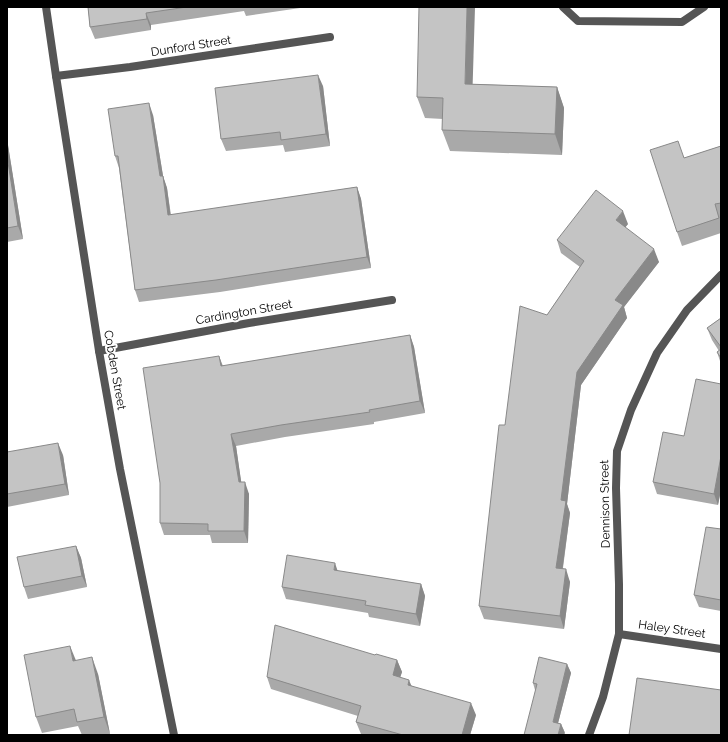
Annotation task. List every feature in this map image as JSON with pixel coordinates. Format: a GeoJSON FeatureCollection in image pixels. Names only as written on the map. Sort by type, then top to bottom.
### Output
{"type":"FeatureCollection","features":[{"type":"Feature","properties":{"kind":"street","name":"Cobden Street"},"geometry":{"type":"LineString","coordinates":[[46,7],[99,350],[120,469],[174,735]]}},
{"type":"Feature","properties":{"kind":"street"},"geometry":{"type":"LineString","coordinates":[[563,7],[578,21],[682,22],[704,7]]}},
{"type":"Feature","properties":{"kind":"street","name":"Dunford Street"},"geometry":{"type":"LineString","coordinates":[[56,76],[137,66],[330,36]]}},
{"type":"Feature","properties":{"kind":"street","name":"Dennison Street"},"geometry":{"type":"LineString","coordinates":[[589,735],[603,697],[619,634],[616,488],[617,450],[631,410],[657,353],[687,310],[721,275]]}},
{"type":"Feature","properties":{"kind":"street","name":"Cardington Street"},"geometry":{"type":"LineString","coordinates":[[99,350],[249,323],[392,300]]}},
{"type":"Feature","properties":{"kind":"street","name":"Haley Street"},"geometry":{"type":"LineString","coordinates":[[619,634],[721,649]]}},
{"type":"Feature","properties":{"kind":"building"},"geometry":{"type":"Polygon","coordinates":[[[88,7],[187,7],[146,13],[147,19],[90,27],[88,7]]]}},
{"type":"Feature","properties":{"kind":"building"},"geometry":{"type":"Polygon","coordinates":[[[419,7],[467,7],[465,84],[557,87],[555,134],[442,130],[443,98],[417,97],[419,7]]]}},
{"type":"Feature","properties":{"kind":"building"},"geometry":{"type":"Polygon","coordinates":[[[318,75],[326,134],[281,140],[280,132],[221,139],[215,88],[318,75]]]}},
{"type":"Feature","properties":{"kind":"building"},"geometry":{"type":"Polygon","coordinates":[[[149,103],[160,176],[163,176],[168,215],[357,187],[367,257],[216,280],[135,290],[118,156],[115,156],[108,109],[149,103]]]}},
{"type":"Feature","properties":{"kind":"building"},"geometry":{"type":"Polygon","coordinates":[[[678,141],[684,158],[721,146],[721,203],[715,204],[719,218],[677,232],[650,150],[678,141]]]}},
{"type":"Feature","properties":{"kind":"building"},"geometry":{"type":"Polygon","coordinates":[[[7,156],[18,226],[7,228],[7,156]]]}},
{"type":"Feature","properties":{"kind":"building"},"geometry":{"type":"Polygon","coordinates":[[[596,190],[623,211],[616,220],[654,249],[615,300],[623,305],[577,372],[561,500],[566,501],[556,568],[566,569],[560,616],[479,606],[499,425],[505,425],[520,306],[547,315],[584,261],[557,240],[596,190]]]}},
{"type":"Feature","properties":{"kind":"building"},"geometry":{"type":"Polygon","coordinates":[[[721,318],[721,347],[707,328],[721,318]]]}},
{"type":"Feature","properties":{"kind":"building"},"geometry":{"type":"Polygon","coordinates":[[[410,335],[420,401],[369,410],[370,412],[231,434],[239,482],[245,482],[244,531],[208,531],[208,524],[160,523],[160,483],[143,368],[219,356],[221,366],[410,335]]]}},
{"type":"Feature","properties":{"kind":"building"},"geometry":{"type":"Polygon","coordinates":[[[721,349],[721,358],[717,352],[721,349]]]}},
{"type":"Feature","properties":{"kind":"building"},"geometry":{"type":"Polygon","coordinates":[[[696,379],[721,384],[721,456],[714,494],[653,482],[663,432],[684,436],[696,379]]]}},
{"type":"Feature","properties":{"kind":"building"},"geometry":{"type":"Polygon","coordinates":[[[58,443],[65,484],[7,494],[7,452],[58,443]]]}},
{"type":"Feature","properties":{"kind":"building"},"geometry":{"type":"Polygon","coordinates":[[[706,527],[721,529],[721,600],[694,595],[706,527]]]}},
{"type":"Feature","properties":{"kind":"building"},"geometry":{"type":"Polygon","coordinates":[[[76,546],[82,576],[24,587],[17,557],[76,546]]]}},
{"type":"Feature","properties":{"kind":"building"},"geometry":{"type":"Polygon","coordinates":[[[287,555],[335,563],[334,570],[421,584],[416,614],[365,605],[366,601],[282,587],[287,555]]]}},
{"type":"Feature","properties":{"kind":"building"},"geometry":{"type":"Polygon","coordinates":[[[275,625],[375,655],[397,660],[393,675],[409,680],[408,685],[471,703],[462,735],[403,735],[356,722],[361,706],[267,677],[275,625]]]}},
{"type":"Feature","properties":{"kind":"building"},"geometry":{"type":"Polygon","coordinates":[[[70,646],[73,661],[92,657],[104,717],[77,722],[74,709],[36,717],[24,655],[70,646]]]}},
{"type":"Feature","properties":{"kind":"building"},"geometry":{"type":"Polygon","coordinates":[[[539,657],[567,664],[553,722],[561,724],[558,735],[524,735],[537,684],[533,683],[539,657]]]}},
{"type":"Feature","properties":{"kind":"building"},"geometry":{"type":"Polygon","coordinates":[[[637,678],[721,690],[721,735],[629,735],[637,678]]]}}]}
